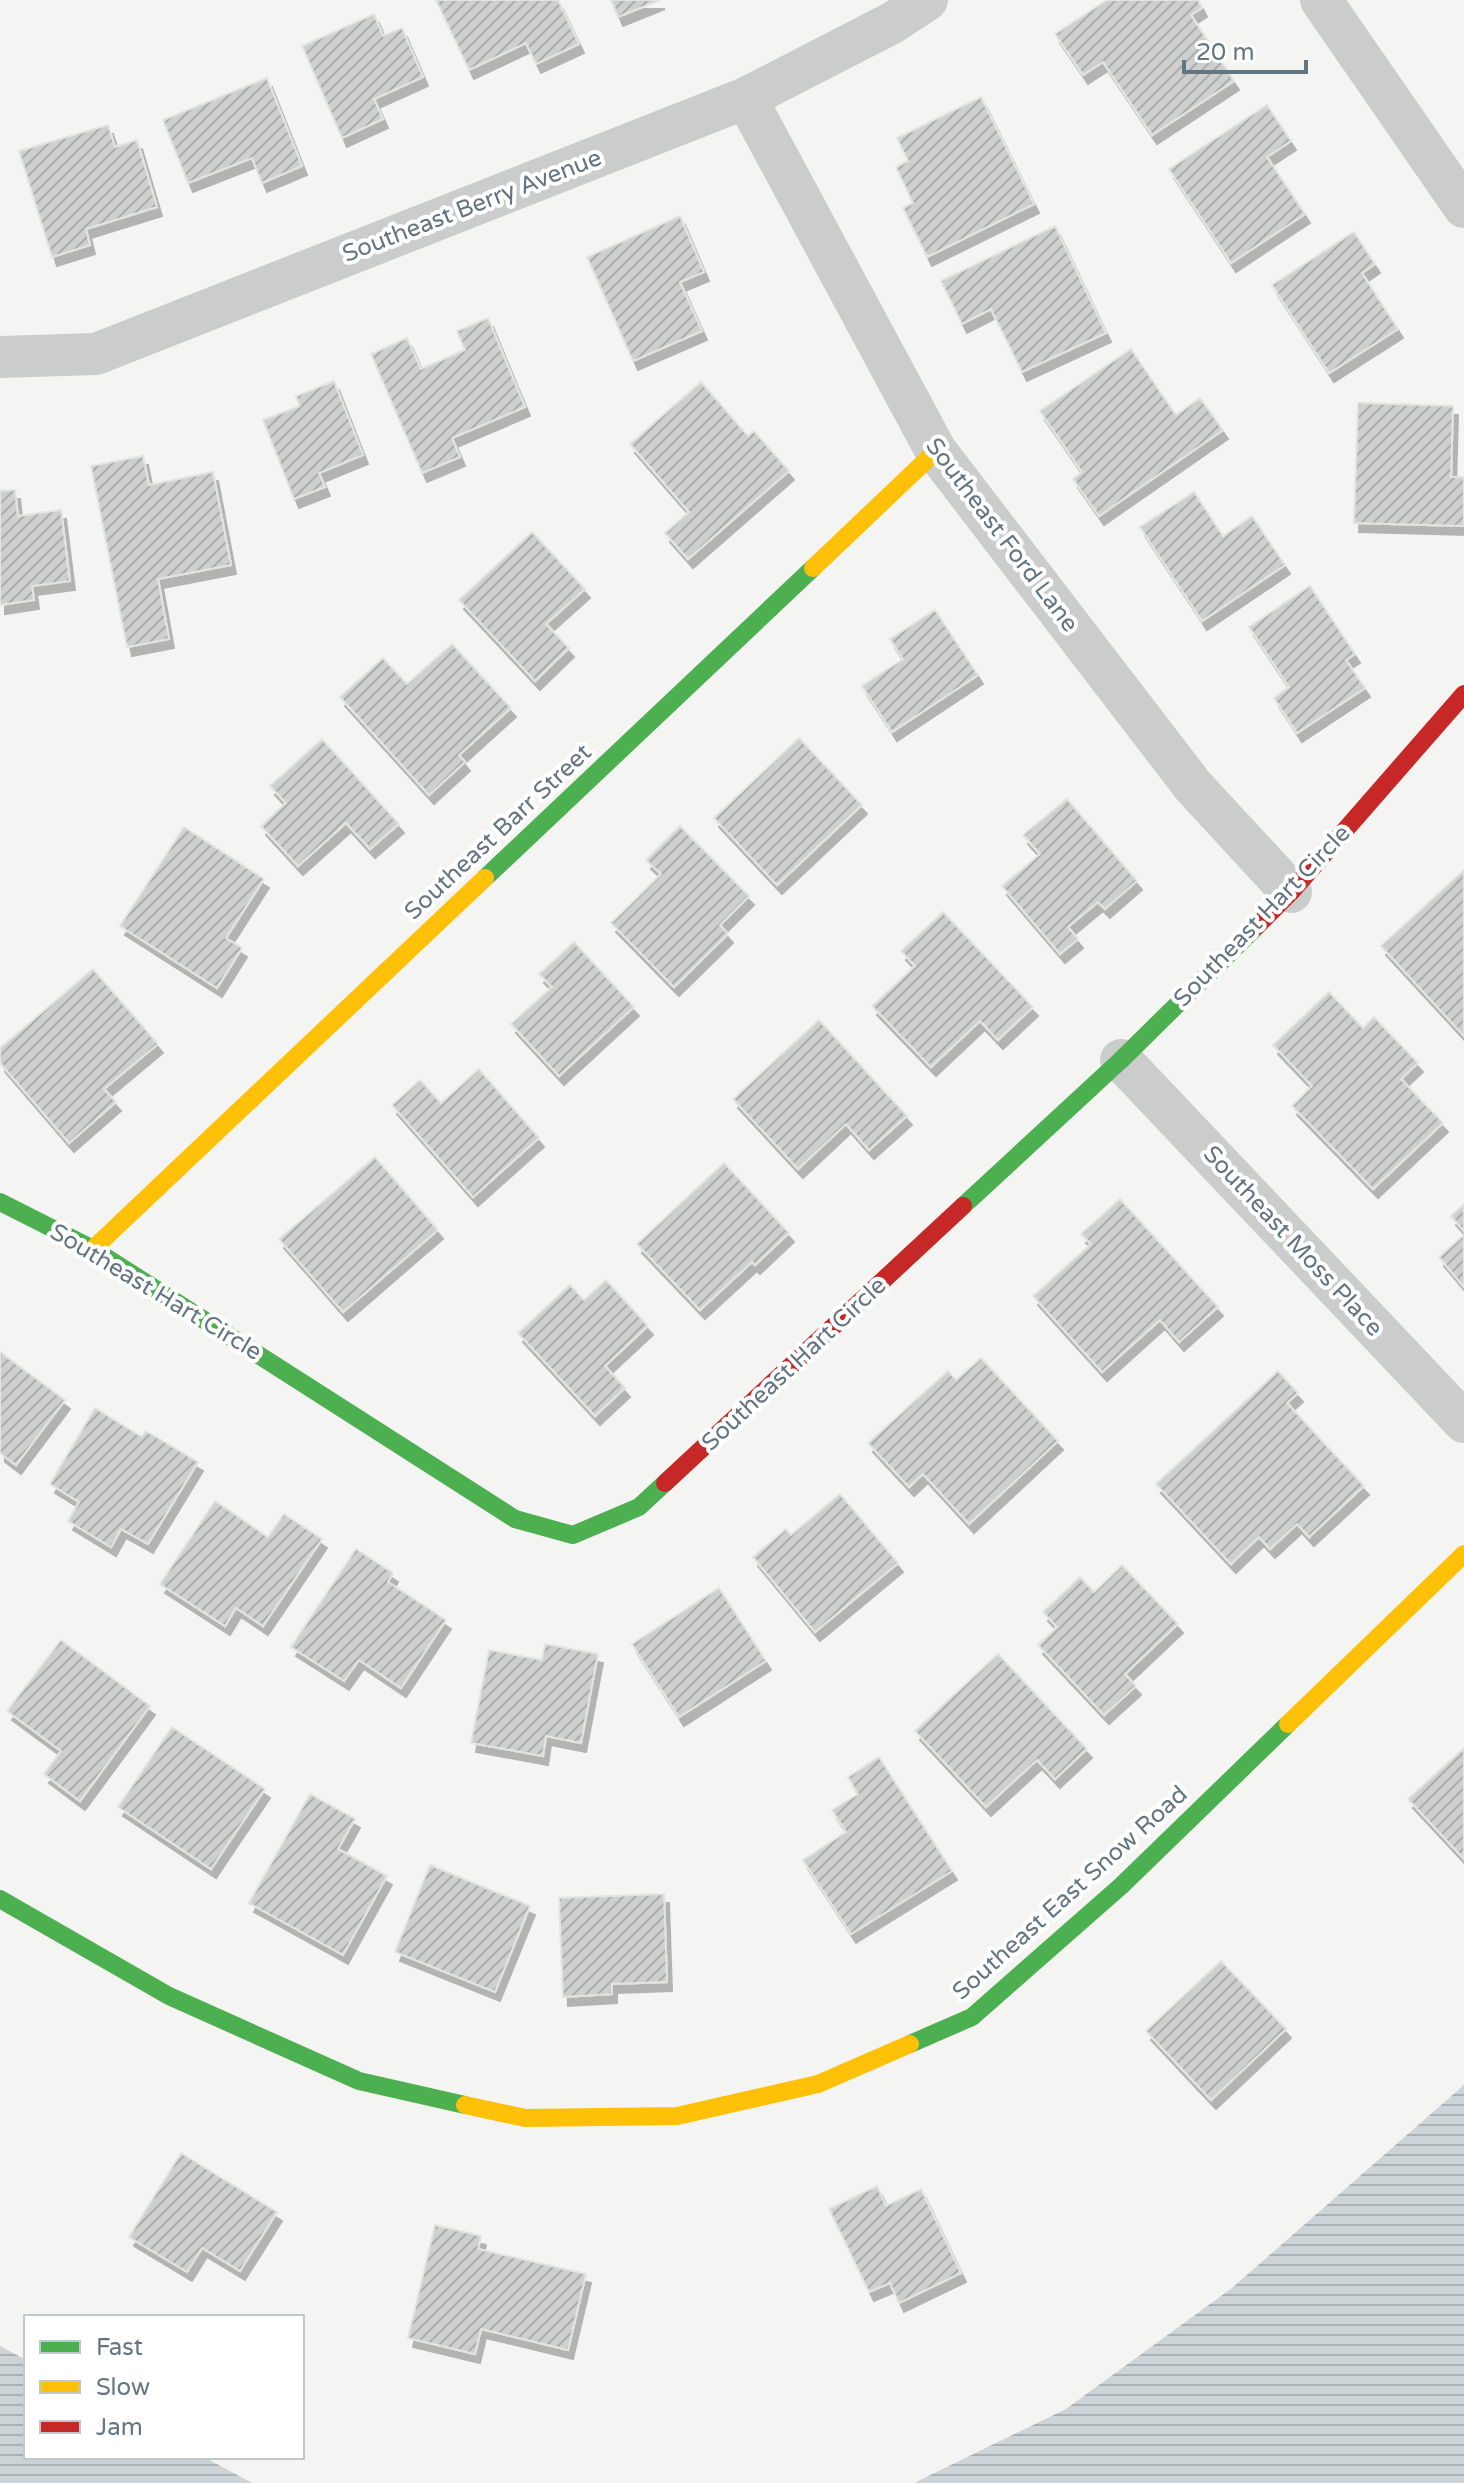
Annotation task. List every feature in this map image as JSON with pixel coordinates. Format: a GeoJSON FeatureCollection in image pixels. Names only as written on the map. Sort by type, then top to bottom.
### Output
{"type":"FeatureCollection","features":[{"type":"Feature","properties":{"kind":"street","name":"Southeast Berry Avenue"},"geometry":{"type":"LineString","coordinates":[[0,357],[96,354],[746,98],[892,23],[927,0]]}},
{"type":"Feature","properties":{"kind":"street"},"geometry":{"type":"LineString","coordinates":[[1321,0],[1464,207]]}},
{"type":"Feature","properties":{"kind":"street","name":"Southeast Ford Lane"},"geometry":{"type":"LineString","coordinates":[[746,98],[936,451],[1193,786],[1291,892]]}},
{"type":"Feature","properties":{"kind":"street","name":"Southeast Barr Street"},"geometry":{"type":"LineString","coordinates":[[93,1249],[936,451]]}},
{"type":"Feature","properties":{"kind":"street","name":"Southeast Hart Circle"},"geometry":{"type":"LineString","coordinates":[[0,1202],[93,1249],[515,1519],[573,1535],[639,1507],[1121,1060],[1291,892],[1464,694]]}},
{"type":"Feature","properties":{"kind":"street","name":"Southeast Moss Place"},"geometry":{"type":"LineString","coordinates":[[1121,1060],[1464,1422]]}},
{"type":"Feature","properties":{"kind":"street","name":"Southeast East Snow Road"},"geometry":{"type":"LineString","coordinates":[[0,1899],[169,1996],[359,2081],[525,2118],[677,2116],[818,2084],[972,2017],[1121,1886],[1464,1554]]}},
{"type":"Feature","properties":{"kind":"shaded area"},"geometry":{"type":"Polygon","coordinates":[[[1464,2085],[1464,2483],[914,2483],[1066,2409],[1232,2288],[1464,2085]]]}},
{"type":"Feature","properties":{"kind":"shaded area"},"geometry":{"type":"Polygon","coordinates":[[[0,2346],[24,2359],[24,2459],[208,2459],[252,2483],[0,2483],[0,2346]]]}},
{"type":"Feature","properties":{"kind":"building"},"geometry":{"type":"Polygon","coordinates":[[[436,0],[558,0],[579,44],[536,64],[526,43],[469,70],[436,0]]]}},
{"type":"Feature","properties":{"kind":"building"},"geometry":{"type":"Polygon","coordinates":[[[611,0],[660,0],[618,17],[611,0]]]}},
{"type":"Feature","properties":{"kind":"building"},"geometry":{"type":"Polygon","coordinates":[[[1107,0],[1198,0],[1202,8],[1191,15],[1234,81],[1152,135],[1103,62],[1083,75],[1055,34],[1107,0]]]}},
{"type":"Feature","properties":{"kind":"building"},"geometry":{"type":"Polygon","coordinates":[[[374,14],[383,36],[402,28],[423,77],[374,99],[383,119],[342,138],[302,46],[374,14]]]}},
{"type":"Feature","properties":{"kind":"building"},"geometry":{"type":"Polygon","coordinates":[[[267,78],[302,166],[262,183],[252,158],[188,183],[163,120],[267,78]]]}},
{"type":"Feature","properties":{"kind":"building"},"geometry":{"type":"Polygon","coordinates":[[[981,97],[1034,204],[927,257],[903,208],[913,203],[896,167],[908,161],[897,138],[981,97]]]}},
{"type":"Feature","properties":{"kind":"building"},"geometry":{"type":"Polygon","coordinates":[[[1267,105],[1291,141],[1267,157],[1305,214],[1231,263],[1169,169],[1267,105]]]}},
{"type":"Feature","properties":{"kind":"building"},"geometry":{"type":"Polygon","coordinates":[[[108,125],[115,147],[137,140],[157,207],[86,229],[90,245],[52,257],[19,151],[108,125]]]}},
{"type":"Feature","properties":{"kind":"building"},"geometry":{"type":"Polygon","coordinates":[[[680,216],[704,272],[680,282],[702,331],[633,361],[587,257],[680,216]]]}},
{"type":"Feature","properties":{"kind":"building"},"geometry":{"type":"Polygon","coordinates":[[[1055,226],[1106,333],[1022,372],[991,309],[962,324],[941,281],[1055,226]]]}},
{"type":"Feature","properties":{"kind":"building"},"geometry":{"type":"Polygon","coordinates":[[[1354,232],[1375,264],[1362,273],[1398,329],[1329,373],[1272,285],[1354,232]]]}},
{"type":"Feature","properties":{"kind":"building"},"geometry":{"type":"Polygon","coordinates":[[[488,318],[525,407],[452,438],[460,457],[422,473],[371,354],[407,338],[421,369],[465,350],[457,331],[488,318]]]}},
{"type":"Feature","properties":{"kind":"building"},"geometry":{"type":"Polygon","coordinates":[[[1131,349],[1176,415],[1200,398],[1223,430],[1099,516],[1073,479],[1082,472],[1040,411],[1131,349]]]}},
{"type":"Feature","properties":{"kind":"building"},"geometry":{"type":"Polygon","coordinates":[[[334,381],[363,455],[319,473],[325,487],[294,499],[263,420],[300,406],[296,396],[334,381]]]}},
{"type":"Feature","properties":{"kind":"building"},"geometry":{"type":"Polygon","coordinates":[[[701,382],[748,436],[754,431],[789,471],[688,559],[665,533],[689,512],[630,444],[701,382]]]}},
{"type":"Feature","properties":{"kind":"building"},"geometry":{"type":"Polygon","coordinates":[[[1358,403],[1453,406],[1451,477],[1464,477],[1464,526],[1354,523],[1358,403]]]}},
{"type":"Feature","properties":{"kind":"building"},"geometry":{"type":"Polygon","coordinates":[[[143,456],[149,485],[213,472],[231,565],[158,579],[169,639],[127,647],[91,466],[143,456]]]}},
{"type":"Feature","properties":{"kind":"building"},"geometry":{"type":"Polygon","coordinates":[[[15,490],[18,516],[61,510],[70,581],[32,586],[34,600],[0,605],[0,491],[15,490]]]}},
{"type":"Feature","properties":{"kind":"building"},"geometry":{"type":"Polygon","coordinates":[[[1194,492],[1223,536],[1252,516],[1285,565],[1202,621],[1140,527],[1194,492]]]}},
{"type":"Feature","properties":{"kind":"building"},"geometry":{"type":"Polygon","coordinates":[[[532,532],[585,589],[546,624],[569,648],[535,681],[459,600],[532,532]]]}},
{"type":"Feature","properties":{"kind":"building"},"geometry":{"type":"Polygon","coordinates":[[[1310,586],[1355,654],[1346,660],[1365,688],[1297,733],[1274,698],[1289,687],[1249,627],[1310,586]]]}},
{"type":"Feature","properties":{"kind":"building"},"geometry":{"type":"Polygon","coordinates":[[[935,610],[978,675],[892,732],[862,686],[903,659],[890,639],[935,610]]]}},
{"type":"Feature","properties":{"kind":"building"},"geometry":{"type":"Polygon","coordinates":[[[452,644],[511,708],[459,755],[465,762],[429,795],[340,697],[383,658],[407,684],[452,644]]]}},
{"type":"Feature","properties":{"kind":"building"},"geometry":{"type":"Polygon","coordinates":[[[799,738],[862,805],[777,885],[714,818],[799,738]]]}},
{"type":"Feature","properties":{"kind":"building"},"geometry":{"type":"Polygon","coordinates":[[[322,739],[399,824],[370,849],[346,823],[298,866],[261,826],[286,803],[270,786],[322,739]]]}},
{"type":"Feature","properties":{"kind":"building"},"geometry":{"type":"Polygon","coordinates":[[[1067,799],[1137,881],[1105,909],[1098,902],[1068,927],[1078,939],[1060,954],[1002,886],[1040,854],[1023,835],[1067,799]]]}},
{"type":"Feature","properties":{"kind":"building"},"geometry":{"type":"Polygon","coordinates":[[[680,826],[749,896],[720,925],[728,934],[674,987],[611,923],[661,874],[646,860],[680,826]]]}},
{"type":"Feature","properties":{"kind":"building"},"geometry":{"type":"Polygon","coordinates":[[[184,827],[264,879],[226,938],[242,948],[217,988],[120,926],[184,827]]]}},
{"type":"Feature","properties":{"kind":"building"},"geometry":{"type":"Polygon","coordinates":[[[1464,870],[1464,1036],[1381,946],[1464,870]]]}},
{"type":"Feature","properties":{"kind":"building"},"geometry":{"type":"Polygon","coordinates":[[[943,912],[1033,1007],[998,1040],[980,1021],[931,1067],[872,1006],[915,966],[901,951],[943,912]]]}},
{"type":"Feature","properties":{"kind":"building"},"geometry":{"type":"Polygon","coordinates":[[[574,942],[634,1007],[559,1076],[511,1024],[552,987],[539,974],[574,942]]]}},
{"type":"Feature","properties":{"kind":"building"},"geometry":{"type":"Polygon","coordinates":[[[93,969],[158,1044],[104,1089],[116,1102],[69,1143],[0,1063],[0,1048],[93,969]]]}},
{"type":"Feature","properties":{"kind":"building"},"geometry":{"type":"Polygon","coordinates":[[[1329,992],[1363,1028],[1374,1017],[1418,1063],[1401,1079],[1443,1123],[1373,1189],[1292,1106],[1312,1086],[1273,1045],[1329,992]]]}},
{"type":"Feature","properties":{"kind":"building"},"geometry":{"type":"Polygon","coordinates":[[[819,1020],[907,1116],[869,1150],[846,1124],[798,1169],[733,1099],[819,1020]]]}},
{"type":"Feature","properties":{"kind":"building"},"geometry":{"type":"Polygon","coordinates":[[[479,1069],[539,1138],[473,1197],[392,1105],[420,1080],[441,1103],[479,1069]]]}},
{"type":"Feature","properties":{"kind":"building"},"geometry":{"type":"Polygon","coordinates":[[[375,1157],[438,1230],[343,1312],[279,1239],[375,1157]]]}},
{"type":"Feature","properties":{"kind":"building"},"geometry":{"type":"Polygon","coordinates":[[[724,1163],[789,1233],[700,1310],[637,1244],[724,1163]]]}},
{"type":"Feature","properties":{"kind":"building"},"geometry":{"type":"Polygon","coordinates":[[[1120,1199],[1218,1307],[1179,1342],[1160,1320],[1102,1372],[1033,1296],[1091,1244],[1081,1234],[1120,1199]]]}},
{"type":"Feature","properties":{"kind":"building"},"geometry":{"type":"Polygon","coordinates":[[[1464,1204],[1464,1231],[1451,1216],[1464,1204]]]}},
{"type":"Feature","properties":{"kind":"building"},"geometry":{"type":"Polygon","coordinates":[[[1464,1235],[1464,1287],[1439,1257],[1464,1235]]]}},
{"type":"Feature","properties":{"kind":"building"},"geometry":{"type":"Polygon","coordinates":[[[606,1280],[648,1326],[605,1366],[625,1388],[595,1416],[518,1333],[570,1285],[584,1300],[606,1280]]]}},
{"type":"Feature","properties":{"kind":"building"},"geometry":{"type":"Polygon","coordinates":[[[0,1352],[65,1400],[16,1465],[0,1453],[0,1352]]]}},
{"type":"Feature","properties":{"kind":"building"},"geometry":{"type":"Polygon","coordinates":[[[981,1358],[1058,1441],[969,1524],[923,1474],[909,1487],[868,1443],[948,1371],[956,1380],[981,1358]]]}},
{"type":"Feature","properties":{"kind":"building"},"geometry":{"type":"Polygon","coordinates":[[[1278,1371],[1298,1393],[1287,1403],[1364,1486],[1309,1537],[1297,1524],[1270,1549],[1259,1537],[1231,1564],[1156,1484],[1278,1371]]]}},
{"type":"Feature","properties":{"kind":"building"},"geometry":{"type":"Polygon","coordinates":[[[95,1408],[142,1437],[146,1431],[198,1462],[148,1544],[121,1529],[111,1547],[68,1521],[79,1502],[50,1484],[95,1408]]]}},
{"type":"Feature","properties":{"kind":"building"},"geometry":{"type":"Polygon","coordinates":[[[840,1494],[898,1563],[815,1632],[753,1557],[786,1529],[791,1535],[840,1494]]]}},
{"type":"Feature","properties":{"kind":"building"},"geometry":{"type":"Polygon","coordinates":[[[215,1501],[268,1537],[284,1514],[322,1539],[263,1626],[236,1608],[225,1626],[160,1584],[215,1501]]]}},
{"type":"Feature","properties":{"kind":"building"},"geometry":{"type":"Polygon","coordinates":[[[356,1549],[393,1573],[388,1582],[446,1620],[401,1688],[359,1660],[344,1681],[291,1647],[356,1549]]]}},
{"type":"Feature","properties":{"kind":"building"},"geometry":{"type":"Polygon","coordinates":[[[1122,1565],[1178,1624],[1125,1674],[1136,1686],[1104,1715],[1038,1645],[1057,1627],[1043,1612],[1080,1577],[1094,1592],[1122,1565]]]}},
{"type":"Feature","properties":{"kind":"building"},"geometry":{"type":"Polygon","coordinates":[[[719,1588],[766,1661],[679,1717],[632,1644],[719,1588]]]}},
{"type":"Feature","properties":{"kind":"building"},"geometry":{"type":"Polygon","coordinates":[[[61,1640],[150,1706],[80,1801],[44,1774],[61,1751],[7,1711],[61,1640]]]}},
{"type":"Feature","properties":{"kind":"building"},"geometry":{"type":"Polygon","coordinates":[[[545,1644],[598,1654],[581,1743],[546,1736],[543,1756],[471,1743],[489,1650],[542,1660],[545,1644]]]}},
{"type":"Feature","properties":{"kind":"building"},"geometry":{"type":"Polygon","coordinates":[[[998,1654],[1087,1749],[1055,1779],[1037,1760],[986,1807],[915,1731],[998,1654]]]}},
{"type":"Feature","properties":{"kind":"building"},"geometry":{"type":"Polygon","coordinates":[[[172,1727],[265,1789],[211,1869],[118,1807],[172,1727]]]}},
{"type":"Feature","properties":{"kind":"building"},"geometry":{"type":"Polygon","coordinates":[[[1464,1748],[1464,1859],[1408,1799],[1464,1748]]]}},
{"type":"Feature","properties":{"kind":"building"},"geometry":{"type":"Polygon","coordinates":[[[879,1757],[952,1871],[851,1934],[803,1860],[846,1832],[832,1810],[858,1794],[848,1777],[879,1757]]]}},
{"type":"Feature","properties":{"kind":"building"},"geometry":{"type":"Polygon","coordinates":[[[310,1794],[355,1819],[338,1849],[387,1876],[343,1955],[249,1903],[310,1794]]]}},
{"type":"Feature","properties":{"kind":"building"},"geometry":{"type":"Polygon","coordinates":[[[430,1865],[530,1906],[495,1992],[395,1952],[430,1865]]]}},
{"type":"Feature","properties":{"kind":"building"},"geometry":{"type":"Polygon","coordinates":[[[664,1894],[667,1982],[612,1984],[612,1994],[563,1997],[559,1898],[664,1894]]]}},
{"type":"Feature","properties":{"kind":"building"},"geometry":{"type":"Polygon","coordinates":[[[1221,1961],[1286,2029],[1211,2100],[1146,2031],[1221,1961]]]}},
{"type":"Feature","properties":{"kind":"building"},"geometry":{"type":"Polygon","coordinates":[[[181,2153],[277,2212],[240,2271],[202,2248],[187,2272],[129,2237],[181,2153]]]}},
{"type":"Feature","properties":{"kind":"building"},"geometry":{"type":"Polygon","coordinates":[[[877,2186],[886,2206],[921,2189],[961,2273],[899,2303],[890,2283],[869,2292],[829,2209],[877,2186]]]}},
{"type":"Feature","properties":{"kind":"building"},"geometry":{"type":"Polygon","coordinates":[[[435,2225],[481,2236],[478,2249],[586,2274],[568,2350],[481,2329],[475,2354],[408,2338],[435,2225]]]}},
{"type":"Feature","properties":{"kind":"traffic: fast"},"geometry":{"type":"LineString","coordinates":[[485,878],[813,568]]}},
{"type":"Feature","properties":{"kind":"traffic: fast"},"geometry":{"type":"LineString","coordinates":[[963,1206],[1121,1060],[1257,926]]}},
{"type":"Feature","properties":{"kind":"traffic: fast"},"geometry":{"type":"LineString","coordinates":[[0,1202],[93,1249],[515,1519],[573,1535],[639,1507],[665,1483]]}},
{"type":"Feature","properties":{"kind":"traffic: fast"},"geometry":{"type":"LineString","coordinates":[[910,2044],[972,2017],[1121,1886],[1288,1724]]}},
{"type":"Feature","properties":{"kind":"traffic: fast"},"geometry":{"type":"LineString","coordinates":[[0,1899],[169,1996],[359,2081],[465,2105]]}},
{"type":"Feature","properties":{"kind":"traffic: slow"},"geometry":{"type":"LineString","coordinates":[[813,568],[936,451]]}},
{"type":"Feature","properties":{"kind":"traffic: slow"},"geometry":{"type":"LineString","coordinates":[[93,1249],[485,878]]}},
{"type":"Feature","properties":{"kind":"traffic: slow"},"geometry":{"type":"LineString","coordinates":[[1288,1724],[1464,1554]]}},
{"type":"Feature","properties":{"kind":"traffic: slow"},"geometry":{"type":"LineString","coordinates":[[465,2105],[525,2118],[677,2116],[818,2084],[910,2044]]}},
{"type":"Feature","properties":{"kind":"traffic: jam"},"geometry":{"type":"LineString","coordinates":[[1257,926],[1291,892],[1464,694]]}},
{"type":"Feature","properties":{"kind":"traffic: jam"},"geometry":{"type":"LineString","coordinates":[[665,1483],[963,1206]]}}]}
